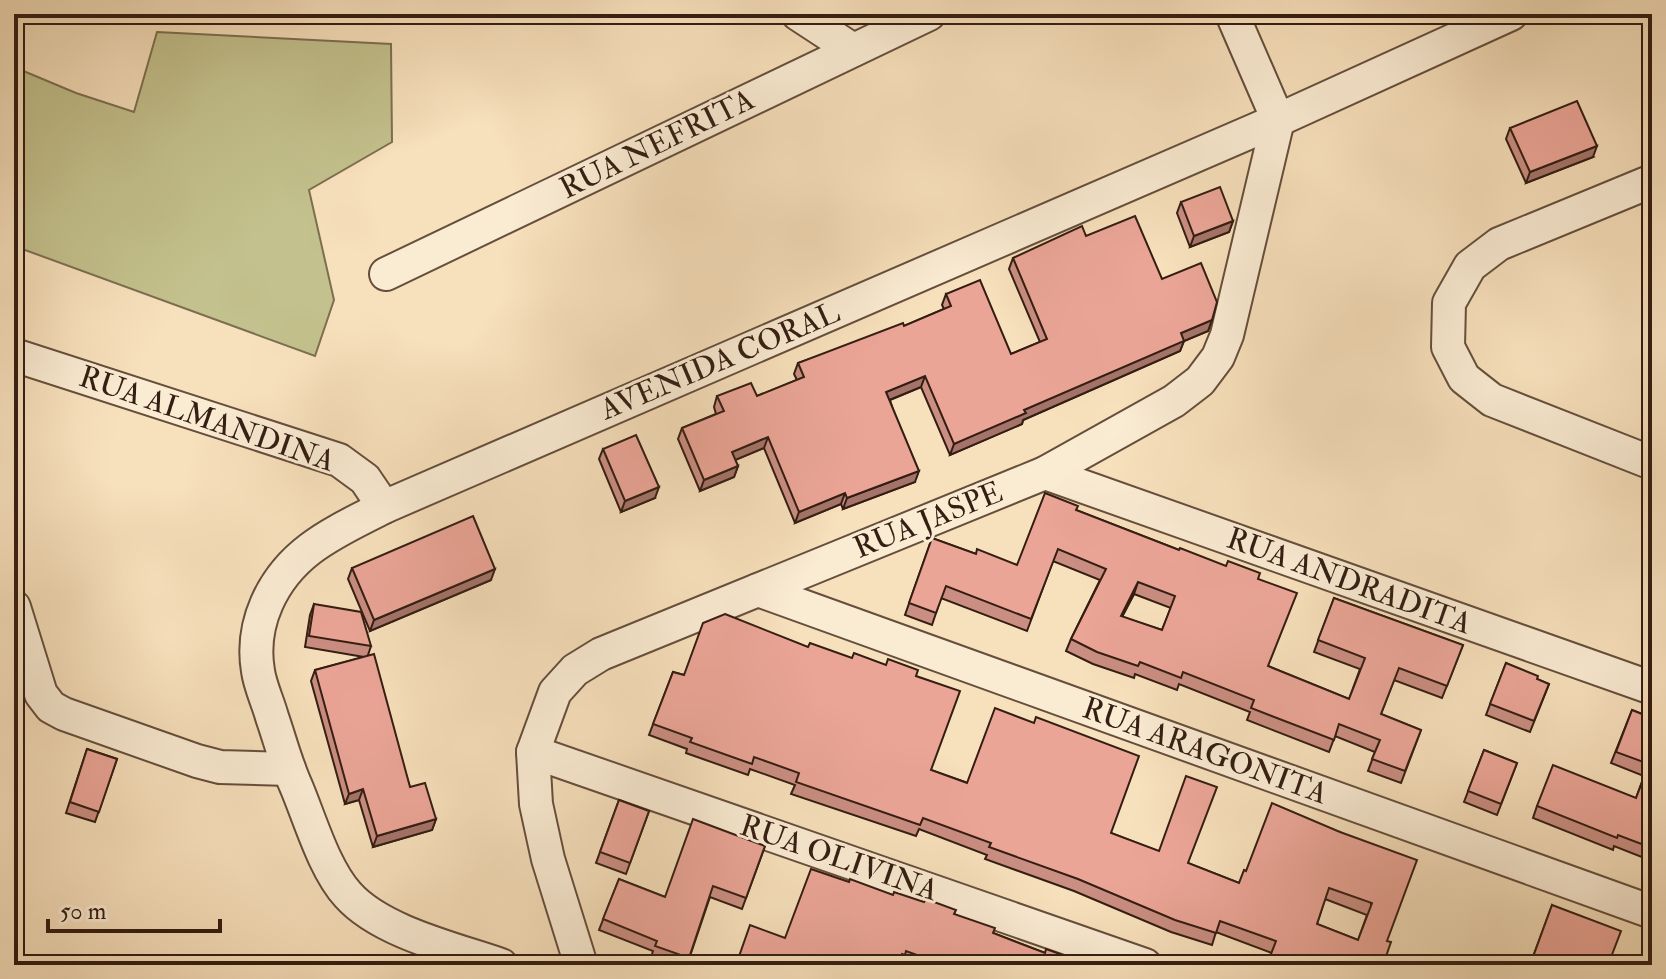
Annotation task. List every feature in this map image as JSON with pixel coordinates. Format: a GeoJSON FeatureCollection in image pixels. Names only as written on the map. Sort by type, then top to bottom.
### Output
{"type":"FeatureCollection","features":[{"type":"Feature","properties":{"kind":"street"},"geometry":{"type":"LineString","coordinates":[[798,14],[853,50]]}},
{"type":"Feature","properties":{"kind":"street","name":"RUA NEFRITA"},"geometry":{"type":"LineString","coordinates":[[386,274],[929,14]]}},
{"type":"Feature","properties":{"kind":"street"},"geometry":{"type":"LineString","coordinates":[[1232,14],[1278,120]]}},
{"type":"Feature","properties":{"kind":"street","name":"AVENIDA CORAL"},"geometry":{"type":"LineString","coordinates":[[501,965],[403,930],[371,914],[348,895],[330,867],[289,769],[258,672],[257,643],[263,608],[280,579],[308,550],[340,529],[384,507],[1278,120],[1511,14]]}},
{"type":"Feature","properties":{"kind":"street","name":"RUA JASPE"},"geometry":{"type":"LineString","coordinates":[[581,965],[548,859],[536,804],[533,752],[555,692],[575,670],[601,654],[1045,473],[1174,401],[1200,381],[1218,357],[1227,335],[1278,120]]}},
{"type":"Feature","properties":{"kind":"street"},"geometry":{"type":"LineString","coordinates":[[1652,181],[1499,244],[1470,266],[1449,303],[1448,347],[1464,378],[1492,400],[1652,463]]}},
{"type":"Feature","properties":{"kind":"street","name":"RUA ALMANDINA"},"geometry":{"type":"LineString","coordinates":[[14,355],[339,460],[365,479],[384,507]]}},
{"type":"Feature","properties":{"kind":"street","name":"RUA ANDRADITA"},"geometry":{"type":"LineString","coordinates":[[1045,473],[1652,688]]}},
{"type":"Feature","properties":{"kind":"street","name":"RUA ARAGONITA"},"geometry":{"type":"LineString","coordinates":[[758,590],[1652,912]]}},
{"type":"Feature","properties":{"kind":"street"},"geometry":{"type":"LineString","coordinates":[[14,607],[41,694],[51,707],[220,767],[289,769]]}},
{"type":"Feature","properties":{"kind":"street","name":"RUA OLIVINA"},"geometry":{"type":"LineString","coordinates":[[533,752],[1145,965]]}},
{"type":"Feature","properties":{"kind":"shaded area"},"geometry":{"type":"Polygon","coordinates":[[[157,32],[391,44],[392,142],[309,190],[334,300],[315,356],[14,246],[14,67],[76,93],[134,112],[157,32]]]}},
{"type":"Feature","properties":{"kind":"building"},"geometry":{"type":"Polygon","coordinates":[[[1577,101],[1597,146],[1530,172],[1510,128],[1577,101]]]}},
{"type":"Feature","properties":{"kind":"building"},"geometry":{"type":"Polygon","coordinates":[[[1220,187],[1233,221],[1194,236],[1181,202],[1220,187]]]}},
{"type":"Feature","properties":{"kind":"building"},"geometry":{"type":"Polygon","coordinates":[[[1135,216],[1162,279],[1201,263],[1217,302],[1212,320],[1181,333],[1184,341],[1024,410],[1026,413],[954,444],[925,376],[886,392],[919,471],[847,498],[845,493],[799,512],[768,437],[732,452],[738,466],[704,480],[682,428],[724,411],[717,396],[751,383],[757,396],[804,377],[798,363],[951,306],[946,294],[980,280],[1011,354],[1047,339],[1013,258],[1082,226],[1086,236],[1135,216]]]}},
{"type":"Feature","properties":{"kind":"building"},"geometry":{"type":"Polygon","coordinates":[[[636,435],[659,487],[625,501],[603,449],[636,435]]]}},
{"type":"Feature","properties":{"kind":"building"},"geometry":{"type":"Polygon","coordinates":[[[1045,493],[1078,506],[1076,510],[1179,550],[1226,566],[1228,561],[1260,573],[1258,579],[1297,593],[1268,666],[1349,699],[1365,658],[1318,640],[1334,598],[1463,645],[1447,686],[1399,668],[1381,714],[1421,730],[1405,771],[1372,759],[1380,740],[1339,724],[1334,740],[1251,708],[1254,700],[1183,672],[1181,678],[1140,662],[1138,666],[1071,639],[1106,569],[1058,549],[1031,619],[946,586],[936,613],[909,603],[932,538],[976,554],[977,549],[1017,565],[1045,493]],[[1138,582],[1121,616],[1162,630],[1175,596],[1138,582]]]}},
{"type":"Feature","properties":{"kind":"building"},"geometry":{"type":"Polygon","coordinates":[[[473,516],[495,569],[374,620],[352,568],[473,516]]]}},
{"type":"Feature","properties":{"kind":"building"},"geometry":{"type":"Polygon","coordinates":[[[314,604],[361,612],[371,646],[309,636],[314,604]]]}},
{"type":"Feature","properties":{"kind":"building"},"geometry":{"type":"Polygon","coordinates":[[[725,614],[808,647],[810,643],[852,658],[854,653],[886,665],[888,659],[918,670],[916,676],[960,691],[931,770],[967,783],[995,708],[1034,723],[1036,717],[1139,756],[1111,833],[1159,851],[1186,776],[1217,787],[1188,863],[1239,883],[1272,803],[1417,860],[1387,941],[1391,942],[1383,965],[1285,965],[1269,959],[1276,941],[1220,921],[1216,933],[1175,920],[1078,879],[989,847],[991,843],[923,818],[920,825],[796,782],[799,773],[754,757],[752,764],[690,742],[692,738],[653,724],[673,672],[684,675],[703,623],[725,614]],[[1329,888],[1317,924],[1358,940],[1372,903],[1329,888]]]}},
{"type":"Feature","properties":{"kind":"building"},"geometry":{"type":"Polygon","coordinates":[[[374,654],[410,787],[425,783],[436,819],[377,836],[363,789],[349,794],[315,670],[374,654]]]}},
{"type":"Feature","properties":{"kind":"building"},"geometry":{"type":"Polygon","coordinates":[[[1506,663],[1549,684],[1534,721],[1490,704],[1506,663]]]}},
{"type":"Feature","properties":{"kind":"building"},"geometry":{"type":"Polygon","coordinates":[[[1632,710],[1652,718],[1652,848],[1618,835],[1617,838],[1537,806],[1553,765],[1636,798],[1649,764],[1616,752],[1632,710]]]}},
{"type":"Feature","properties":{"kind":"building"},"geometry":{"type":"Polygon","coordinates":[[[87,749],[117,759],[99,812],[70,802],[87,749]]]}},
{"type":"Feature","properties":{"kind":"building"},"geometry":{"type":"Polygon","coordinates":[[[1484,750],[1517,763],[1501,804],[1468,791],[1484,750]]]}},
{"type":"Feature","properties":{"kind":"building"},"geometry":{"type":"Polygon","coordinates":[[[619,800],[649,811],[630,863],[600,852],[619,800]]]}},
{"type":"Feature","properties":{"kind":"building"},"geometry":{"type":"Polygon","coordinates":[[[693,819],[765,846],[746,898],[713,886],[689,958],[655,946],[657,941],[603,919],[619,879],[665,897],[693,819]]]}},
{"type":"Feature","properties":{"kind":"building"},"geometry":{"type":"Polygon","coordinates":[[[811,869],[893,895],[894,892],[924,902],[926,899],[956,910],[954,914],[995,928],[993,933],[1045,953],[1046,949],[1084,965],[945,965],[906,951],[898,965],[736,965],[750,925],[785,938],[811,869]]]}},
{"type":"Feature","properties":{"kind":"building"},"geometry":{"type":"Polygon","coordinates":[[[1552,905],[1621,931],[1608,965],[1555,965],[1533,957],[1552,905]]]}}]}
